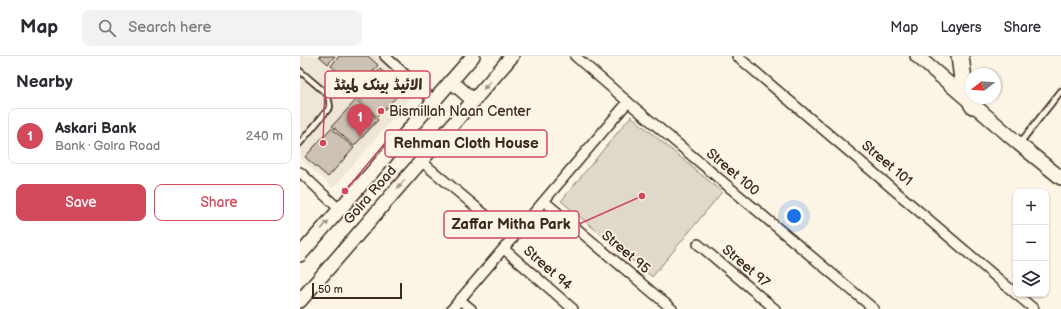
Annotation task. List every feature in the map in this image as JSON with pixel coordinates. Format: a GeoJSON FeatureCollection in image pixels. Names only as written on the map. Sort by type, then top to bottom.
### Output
{"type":"FeatureCollection","features":[{"type":"Feature","properties":{"kind":"highway"},"geometry":{"type":"LineString","coordinates":[[960,56],[963,80],[973,105]]}},
{"type":"Feature","properties":{"kind":"main road"},"geometry":{"type":"LineString","coordinates":[[300,255],[473,56]]}},
{"type":"Feature","properties":{"kind":"main road","name":"Golra Road"},"geometry":{"type":"LineString","coordinates":[[300,301],[512,56]]}},
{"type":"Feature","properties":{"kind":"main road"},"geometry":{"type":"LineString","coordinates":[[917,56],[1019,144],[1061,178]]}},
{"type":"Feature","properties":{"kind":"main road"},"geometry":{"type":"LineString","coordinates":[[452,81],[474,101]]}},
{"type":"Feature","properties":{"kind":"street"},"geometry":{"type":"LineString","coordinates":[[385,56],[434,101]]}},
{"type":"Feature","properties":{"kind":"street","name":"Street 100"},"geometry":{"type":"LineString","coordinates":[[575,56],[874,309]]}},
{"type":"Feature","properties":{"kind":"street","name":"Street 101"},"geometry":{"type":"LineString","coordinates":[[737,56],[1013,291]]}},
{"type":"Feature","properties":{"kind":"street"},"geometry":{"type":"LineString","coordinates":[[452,309],[628,102]]}},
{"type":"Feature","properties":{"kind":"street"},"geometry":{"type":"LineString","coordinates":[[421,161],[513,238]]}},
{"type":"Feature","properties":{"kind":"street"},"geometry":{"type":"LineString","coordinates":[[300,172],[339,209]]}},
{"type":"Feature","properties":{"kind":"street","name":"Street 95"},"geometry":{"type":"LineString","coordinates":[[544,201],[672,309]]}},
{"type":"Feature","properties":{"kind":"street","name":"Street 97"},"geometry":{"type":"LineString","coordinates":[[698,244],[775,309]]}},
{"type":"Feature","properties":{"kind":"street","name":"Street 94"},"geometry":{"type":"LineString","coordinates":[[504,249],[573,309]]}},
{"type":"Feature","properties":{"kind":"street","name":"Street 101"},"geometry":{"type":"LineString","coordinates":[[1020,297],[1034,309]]}},
{"type":"Feature","properties":{"kind":"street"},"geometry":{"type":"LineString","coordinates":[[460,300],[471,309]]}},
{"type":"Feature","properties":{"kind":"street"},"geometry":{"type":"LineString","coordinates":[[300,305],[305,309]]}},
{"type":"Feature","properties":{"kind":"lane"},"geometry":{"type":"LineString","coordinates":[[300,71],[328,95],[330,107],[300,143]]}},
{"type":"Feature","properties":{"kind":"lane"},"geometry":{"type":"LineString","coordinates":[[1019,144],[1061,91]]}},
{"type":"Feature","properties":{"kind":"shaded area"},"geometry":{"type":"Polygon","coordinates":[[[300,56],[381,56],[419,88],[333,188],[300,158],[300,56]]]}},
{"type":"Feature","properties":{"kind":"shaded area"},"geometry":{"type":"Polygon","coordinates":[[[631,116],[722,192],[652,277],[561,201],[631,116]]]}},
{"type":"Feature","properties":{"kind":"building"},"geometry":{"type":"Polygon","coordinates":[[[319,56],[335,56],[328,64],[319,56]]]}},
{"type":"Feature","properties":{"kind":"building"},"geometry":{"type":"Polygon","coordinates":[[[339,56],[368,56],[378,65],[359,89],[331,66],[339,56]]]}},
{"type":"Feature","properties":{"kind":"building"},"geometry":{"type":"Polygon","coordinates":[[[380,69],[403,90],[377,117],[355,96],[380,69]]]}},
{"type":"Feature","properties":{"kind":"building"},"geometry":{"type":"Polygon","coordinates":[[[356,100],[378,120],[354,146],[332,126],[356,100]]]}},
{"type":"Feature","properties":{"kind":"building"},"geometry":{"type":"Polygon","coordinates":[[[331,128],[354,148],[328,177],[305,157],[331,128]]]}},
{"type":"Feature","properties":{"kind":"place","name":"Bismillah Naan Center"},"geometry":{"type":"Point","coordinates":[381,111]}},
{"type":"Feature","properties":{"kind":"place","name":"Askari Bank"},"geometry":{"type":"Point","coordinates":[360,137]}},
{"type":"Feature","properties":{"kind":"place","name":"الائیڈ بینک لمیٹڈ"},"geometry":{"type":"Point","coordinates":[323,143]}},
{"type":"Feature","properties":{"kind":"place","name":"Rehman Cloth House"},"geometry":{"type":"Point","coordinates":[345,191]}},
{"type":"Feature","properties":{"kind":"place","name":"Zaffar Mitha Park"},"geometry":{"type":"Point","coordinates":[642,196]}}]}
